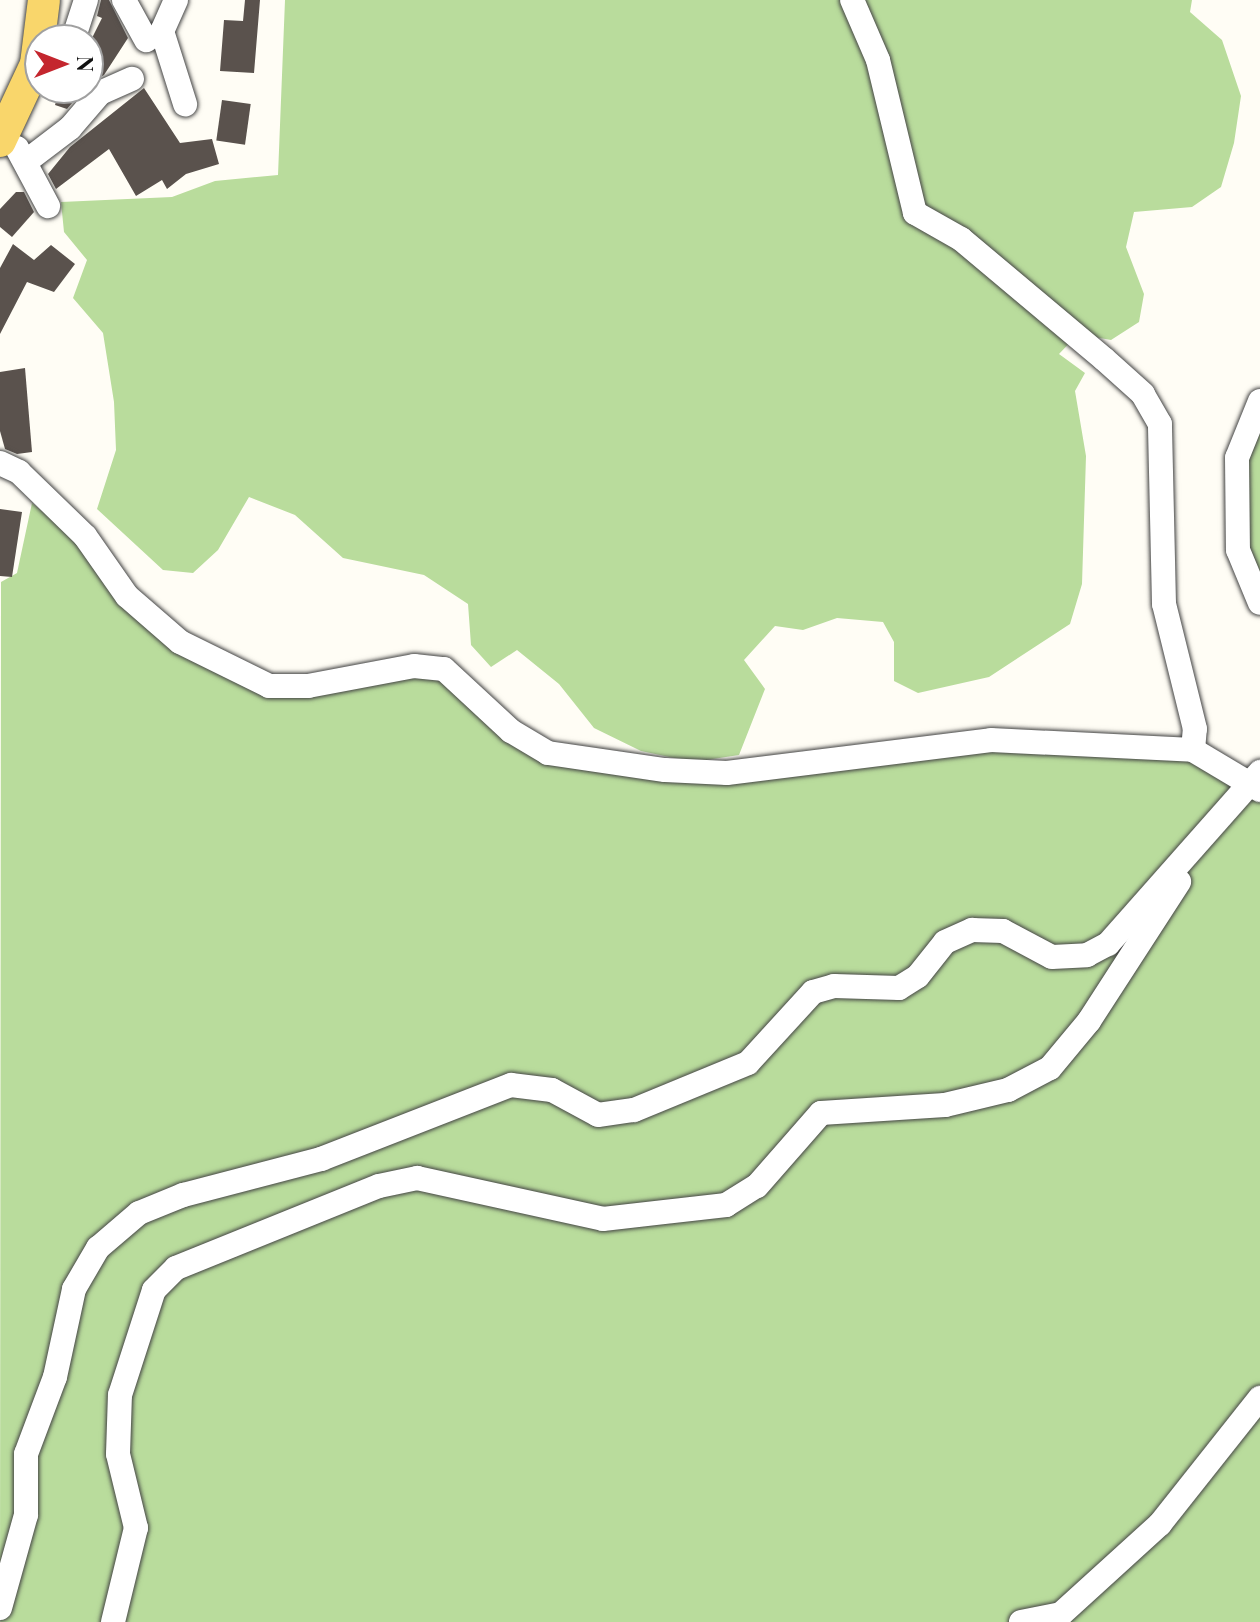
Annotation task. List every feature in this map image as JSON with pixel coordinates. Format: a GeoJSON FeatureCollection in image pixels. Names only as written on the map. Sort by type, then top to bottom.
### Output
{"type":"FeatureCollection","features":[{"type":"Feature","properties":{"kind":"main road"},"geometry":{"type":"LineString","coordinates":[[42,24],[44,0]]}},
{"type":"Feature","properties":{"kind":"main road"},"geometry":{"type":"LineString","coordinates":[[2,138],[24,93]]}},
{"type":"Feature","properties":{"kind":"street"},"geometry":{"type":"LineString","coordinates":[[78,24],[86,0]]}},
{"type":"Feature","properties":{"kind":"street"},"geometry":{"type":"LineString","coordinates":[[124,0],[146,40]]}},
{"type":"Feature","properties":{"kind":"street"},"geometry":{"type":"LineString","coordinates":[[176,0],[162,31],[185,104]]}},
{"type":"Feature","properties":{"kind":"street"},"geometry":{"type":"LineString","coordinates":[[852,0],[878,60],[915,213],[961,239],[1104,359],[1143,394],[1160,424],[1164,604],[1195,729],[1193,750]]}},
{"type":"Feature","properties":{"kind":"street"},"geometry":{"type":"LineString","coordinates":[[28,160],[70,128],[100,93],[132,79]]}},
{"type":"Feature","properties":{"kind":"street"},"geometry":{"type":"LineString","coordinates":[[2,138],[28,160],[48,206]]}},
{"type":"Feature","properties":{"kind":"street"},"geometry":{"type":"LineString","coordinates":[[1260,401],[1241,439],[1237,473],[1238,550],[1260,603]]}},
{"type":"Feature","properties":{"kind":"street"},"geometry":{"type":"LineString","coordinates":[[0,463],[19,472],[85,536],[127,596],[180,642],[269,686],[308,686],[414,666],[444,669],[511,731],[548,753],[727,773],[991,740],[1193,750],[1256,782],[1108,944],[1087,955],[1052,957],[1003,931],[972,930],[945,942],[918,976],[899,988],[834,986],[813,992],[748,1063],[634,1110],[598,1115],[552,1090],[511,1085],[321,1159],[183,1195],[139,1213],[98,1248],[74,1289],[55,1377],[26,1454],[26,1515],[0,1608]]}},
{"type":"Feature","properties":{"kind":"street"},"geometry":{"type":"LineString","coordinates":[[113,1622],[136,1528],[118,1454],[120,1395],[154,1290],[176,1268],[379,1186],[417,1178],[603,1219],[715,1209],[757,1186],[821,1113],[945,1105],[1023,1085],[1056,1063],[1089,1021],[1219,820]]}},
{"type":"Feature","properties":{"kind":"street"},"geometry":{"type":"LineString","coordinates":[[1021,1622],[1064,1618],[1160,1524],[1260,1398]]}},
{"type":"Feature","properties":{"kind":"green space"},"geometry":{"type":"Polygon","coordinates":[[[285,0],[1192,0],[1190,12],[1222,40],[1241,96],[1234,143],[1221,187],[1192,207],[1134,212],[1126,247],[1144,294],[1139,322],[1111,340],[1078,334],[1059,354],[1085,373],[1075,391],[1086,456],[1082,584],[1070,624],[989,677],[918,693],[894,681],[894,642],[883,622],[837,618],[803,630],[775,626],[744,660],[765,689],[739,755],[693,762],[641,751],[594,728],[559,684],[517,650],[491,667],[471,645],[468,604],[424,575],[343,558],[295,515],[249,497],[218,550],[193,573],[163,570],[97,509],[116,450],[114,402],[103,333],[73,298],[87,260],[64,232],[61,202],[172,197],[215,181],[278,175],[285,0]]]}},
{"type":"Feature","properties":{"kind":"green space"},"geometry":{"type":"Polygon","coordinates":[[[1260,409],[1260,596],[1251,580],[1241,459],[1260,409]]]}},
{"type":"Feature","properties":{"kind":"green space"},"geometry":{"type":"Polygon","coordinates":[[[32,503],[79,541],[121,601],[268,693],[414,674],[440,676],[506,737],[602,770],[991,748],[1195,760],[1233,788],[1103,938],[1064,951],[1006,924],[906,976],[845,979],[743,1057],[610,1108],[555,1084],[106,1229],[20,1490],[0,1589],[1,582],[17,573],[32,503]]]}},
{"type":"Feature","properties":{"kind":"green space"},"geometry":{"type":"Polygon","coordinates":[[[1254,793],[1260,796],[1260,1622],[0,1622],[14,1590],[32,1455],[86,1278],[142,1218],[526,1090],[571,1110],[715,1088],[816,998],[877,997],[973,935],[1076,964],[1254,793]]]}},
{"type":"Feature","properties":{"kind":"building"},"geometry":{"type":"Polygon","coordinates":[[[101,0],[109,0],[128,38],[104,75],[104,24],[99,24],[102,18],[97,16],[101,0]]]}},
{"type":"Feature","properties":{"kind":"building"},"geometry":{"type":"Polygon","coordinates":[[[245,0],[260,0],[254,73],[220,71],[224,20],[243,21],[245,0]]]}},
{"type":"Feature","properties":{"kind":"building"},"geometry":{"type":"Polygon","coordinates":[[[144,88],[180,143],[212,139],[219,164],[186,174],[167,189],[162,180],[136,196],[109,149],[56,189],[48,174],[70,147],[144,88]]]}},
{"type":"Feature","properties":{"kind":"building"},"geometry":{"type":"Polygon","coordinates":[[[222,100],[251,104],[245,145],[216,141],[222,100]]]}},
{"type":"Feature","properties":{"kind":"building"},"geometry":{"type":"Polygon","coordinates":[[[55,104],[71,104],[67,109],[55,104]]]}},
{"type":"Feature","properties":{"kind":"building"},"geometry":{"type":"Polygon","coordinates":[[[16,192],[24,192],[34,212],[12,237],[0,227],[0,209],[16,192]]]}},
{"type":"Feature","properties":{"kind":"building"},"geometry":{"type":"Polygon","coordinates":[[[13,244],[34,260],[51,245],[75,264],[54,292],[27,282],[0,334],[0,268],[13,244]]]}},
{"type":"Feature","properties":{"kind":"building"},"geometry":{"type":"Polygon","coordinates":[[[25,368],[32,452],[17,454],[5,449],[0,431],[0,372],[25,368]]]}},
{"type":"Feature","properties":{"kind":"building"},"geometry":{"type":"Polygon","coordinates":[[[0,509],[22,512],[12,577],[0,576],[0,509]]]}}]}
